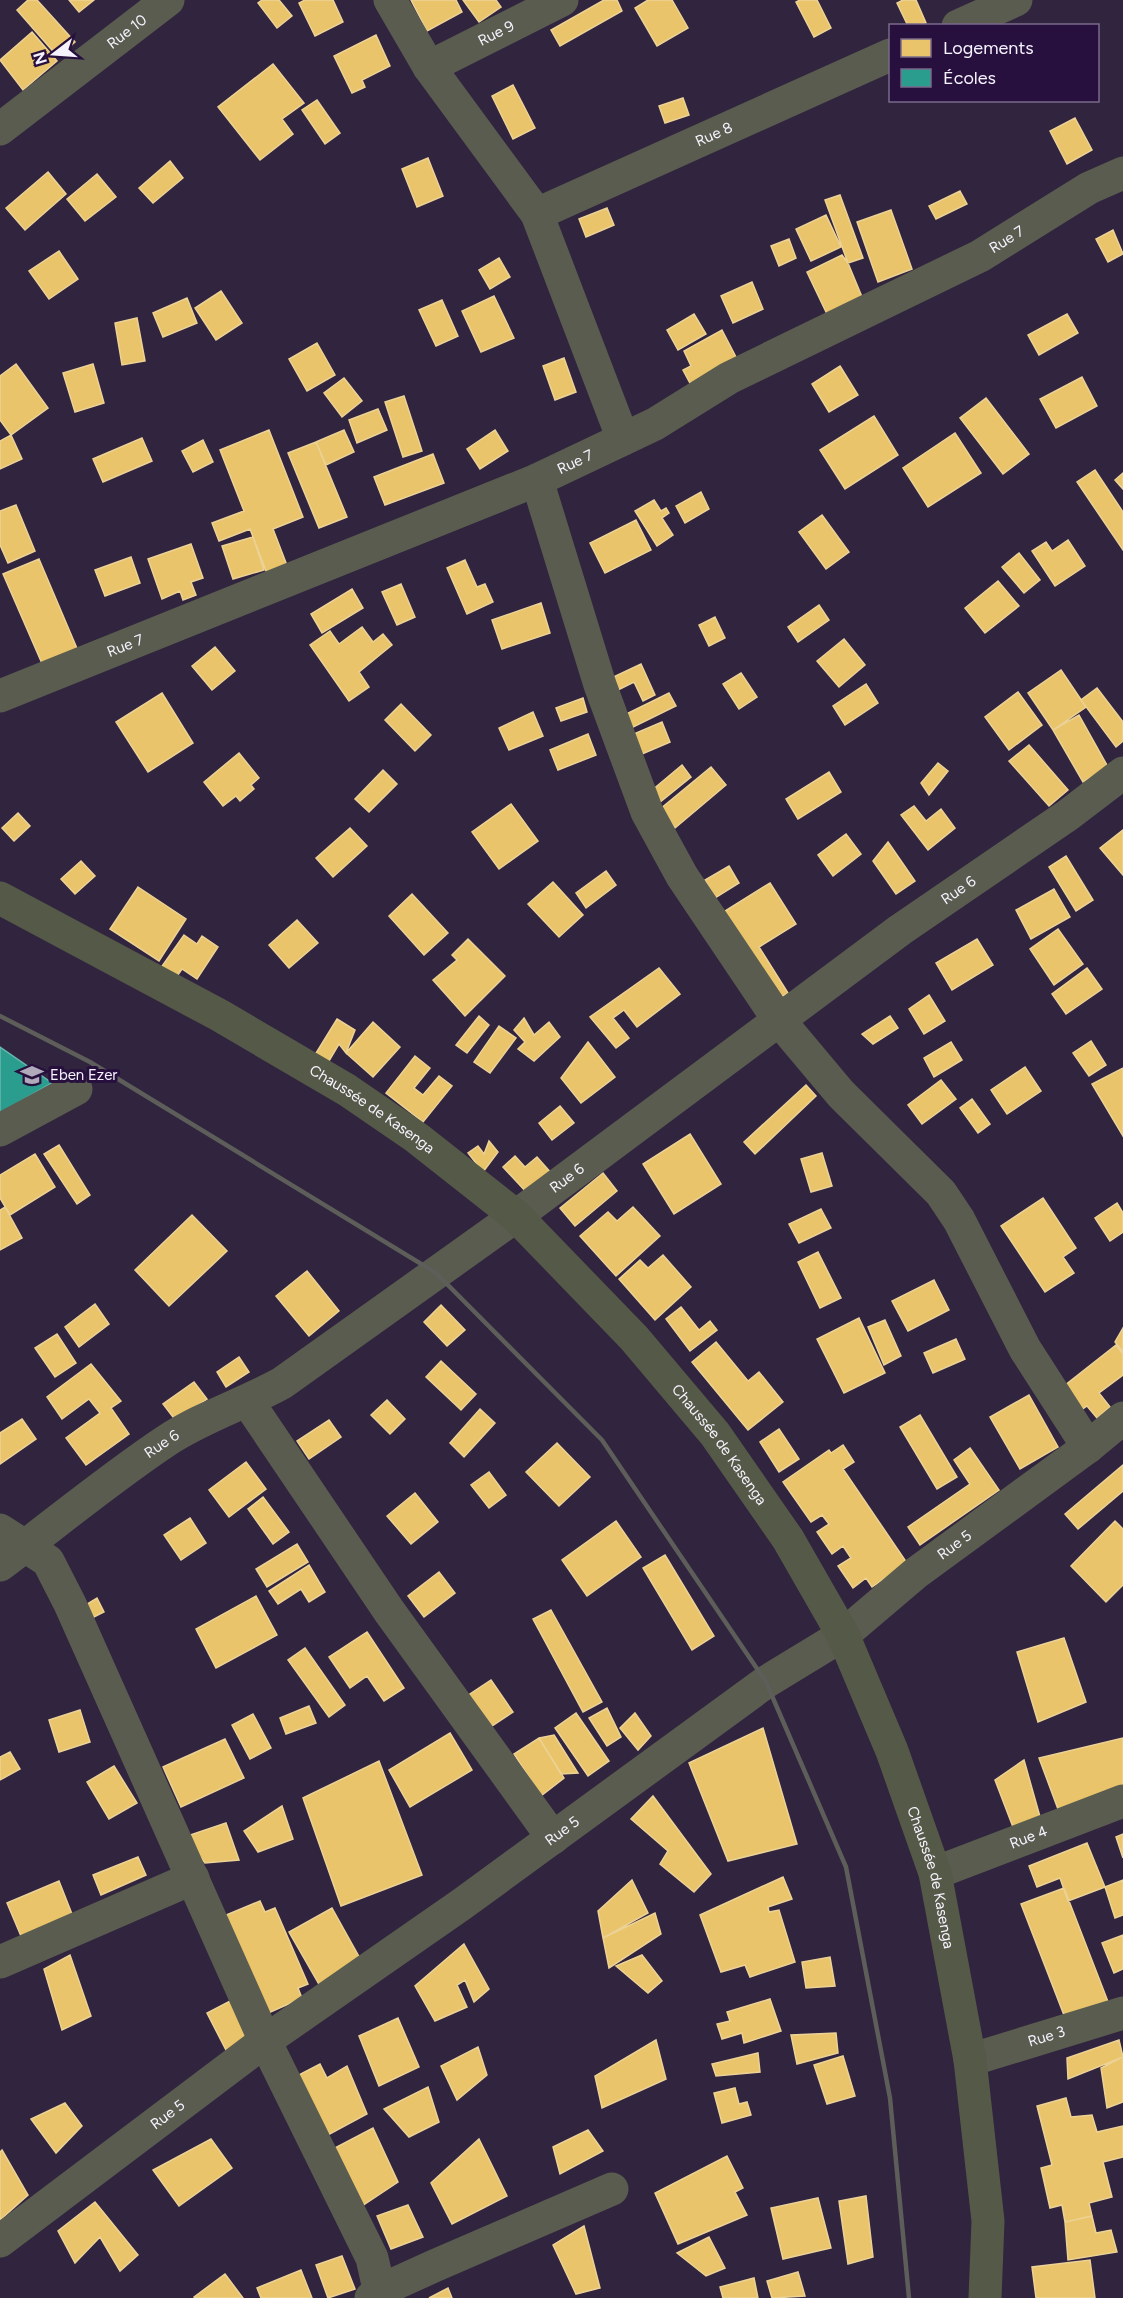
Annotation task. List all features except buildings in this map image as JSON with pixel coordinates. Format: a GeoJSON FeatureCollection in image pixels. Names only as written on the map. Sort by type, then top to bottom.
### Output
{"type":"FeatureCollection","features":[{"type":"Feature","properties":{"kind":"main road","name":"Chaussée de Kasenga"},"geometry":{"type":"LineString","coordinates":[[0,898],[219,1015],[347,1090],[417,1138],[516,1216],[634,1338],[715,1434],[788,1539],[843,1635],[892,1751],[935,1873],[970,2060],[988,2220],[985,2298]]}},
{"type":"Feature","properties":{"kind":"street","name":"Rue 10"},"geometry":{"type":"LineString","coordinates":[[0,129],[168,0]]}},
{"type":"Feature","properties":{"kind":"street"},"geometry":{"type":"LineString","coordinates":[[390,0],[429,66],[537,214],[623,439]]}},
{"type":"Feature","properties":{"kind":"street","name":"Rue 9"},"geometry":{"type":"LineString","coordinates":[[429,66],[562,0]]}},
{"type":"Feature","properties":{"kind":"street"},"geometry":{"type":"LineString","coordinates":[[962,24],[1016,0]]}},
{"type":"Feature","properties":{"kind":"street","name":"Rue 8"},"geometry":{"type":"LineString","coordinates":[[537,214],[889,57]]}},
{"type":"Feature","properties":{"kind":"street","name":"Rue 7"},"geometry":{"type":"LineString","coordinates":[[0,696],[537,480],[655,424],[729,378],[980,256],[1082,192],[1123,173]]}},
{"type":"Feature","properties":{"kind":"street"},"geometry":{"type":"LineString","coordinates":[[537,480],[600,685],[647,812],[682,876],[778,1019],[841,1094],[940,1193],[958,1220],[1025,1349],[1088,1447]]}},
{"type":"Feature","properties":{"kind":"street","name":"Rue 6"},"geometry":{"type":"LineString","coordinates":[[8,1547],[167,1440],[200,1421],[248,1402],[282,1383],[516,1216],[778,1019],[1123,772]]}},
{"type":"Feature","properties":{"kind":"street"},"geometry":{"type":"LineString","coordinates":[[0,1130],[76,1089]]}},
{"type":"Feature","properties":{"kind":"street"},"geometry":{"type":"LineString","coordinates":[[248,1402],[389,1611],[553,1838]]}},
{"type":"Feature","properties":{"kind":"street","name":"Rue 5"},"geometry":{"type":"LineString","coordinates":[[0,2241],[266,2041],[553,1838],[766,1682],[843,1635],[916,1573],[1088,1447],[1123,1418]]}},
{"type":"Feature","properties":{"kind":"street"},"geometry":{"type":"LineString","coordinates":[[8,1547],[41,1555],[54,1572],[266,2041],[372,2258],[377,2296],[612,2188]]}},
{"type":"Feature","properties":{"kind":"street","name":"Rue 4"},"geometry":{"type":"LineString","coordinates":[[935,1873],[1123,1801]]}},
{"type":"Feature","properties":{"kind":"street"},"geometry":{"type":"LineString","coordinates":[[0,1962],[193,1878]]}},
{"type":"Feature","properties":{"kind":"street","name":"Rue 3"},"geometry":{"type":"LineString","coordinates":[[970,2060],[1123,2013]]}},
{"type":"Feature","properties":{"kind":"railway"},"geometry":{"type":"LineString","coordinates":[[0,1016],[90,1062],[436,1273],[602,1440],[766,1682],[846,1867],[890,2098],[909,2298]]}},
{"type":"Feature","properties":{"kind":"place","name":"Eben Ezer"},"geometry":{"type":"Point","coordinates":[32,1075]}}]}
